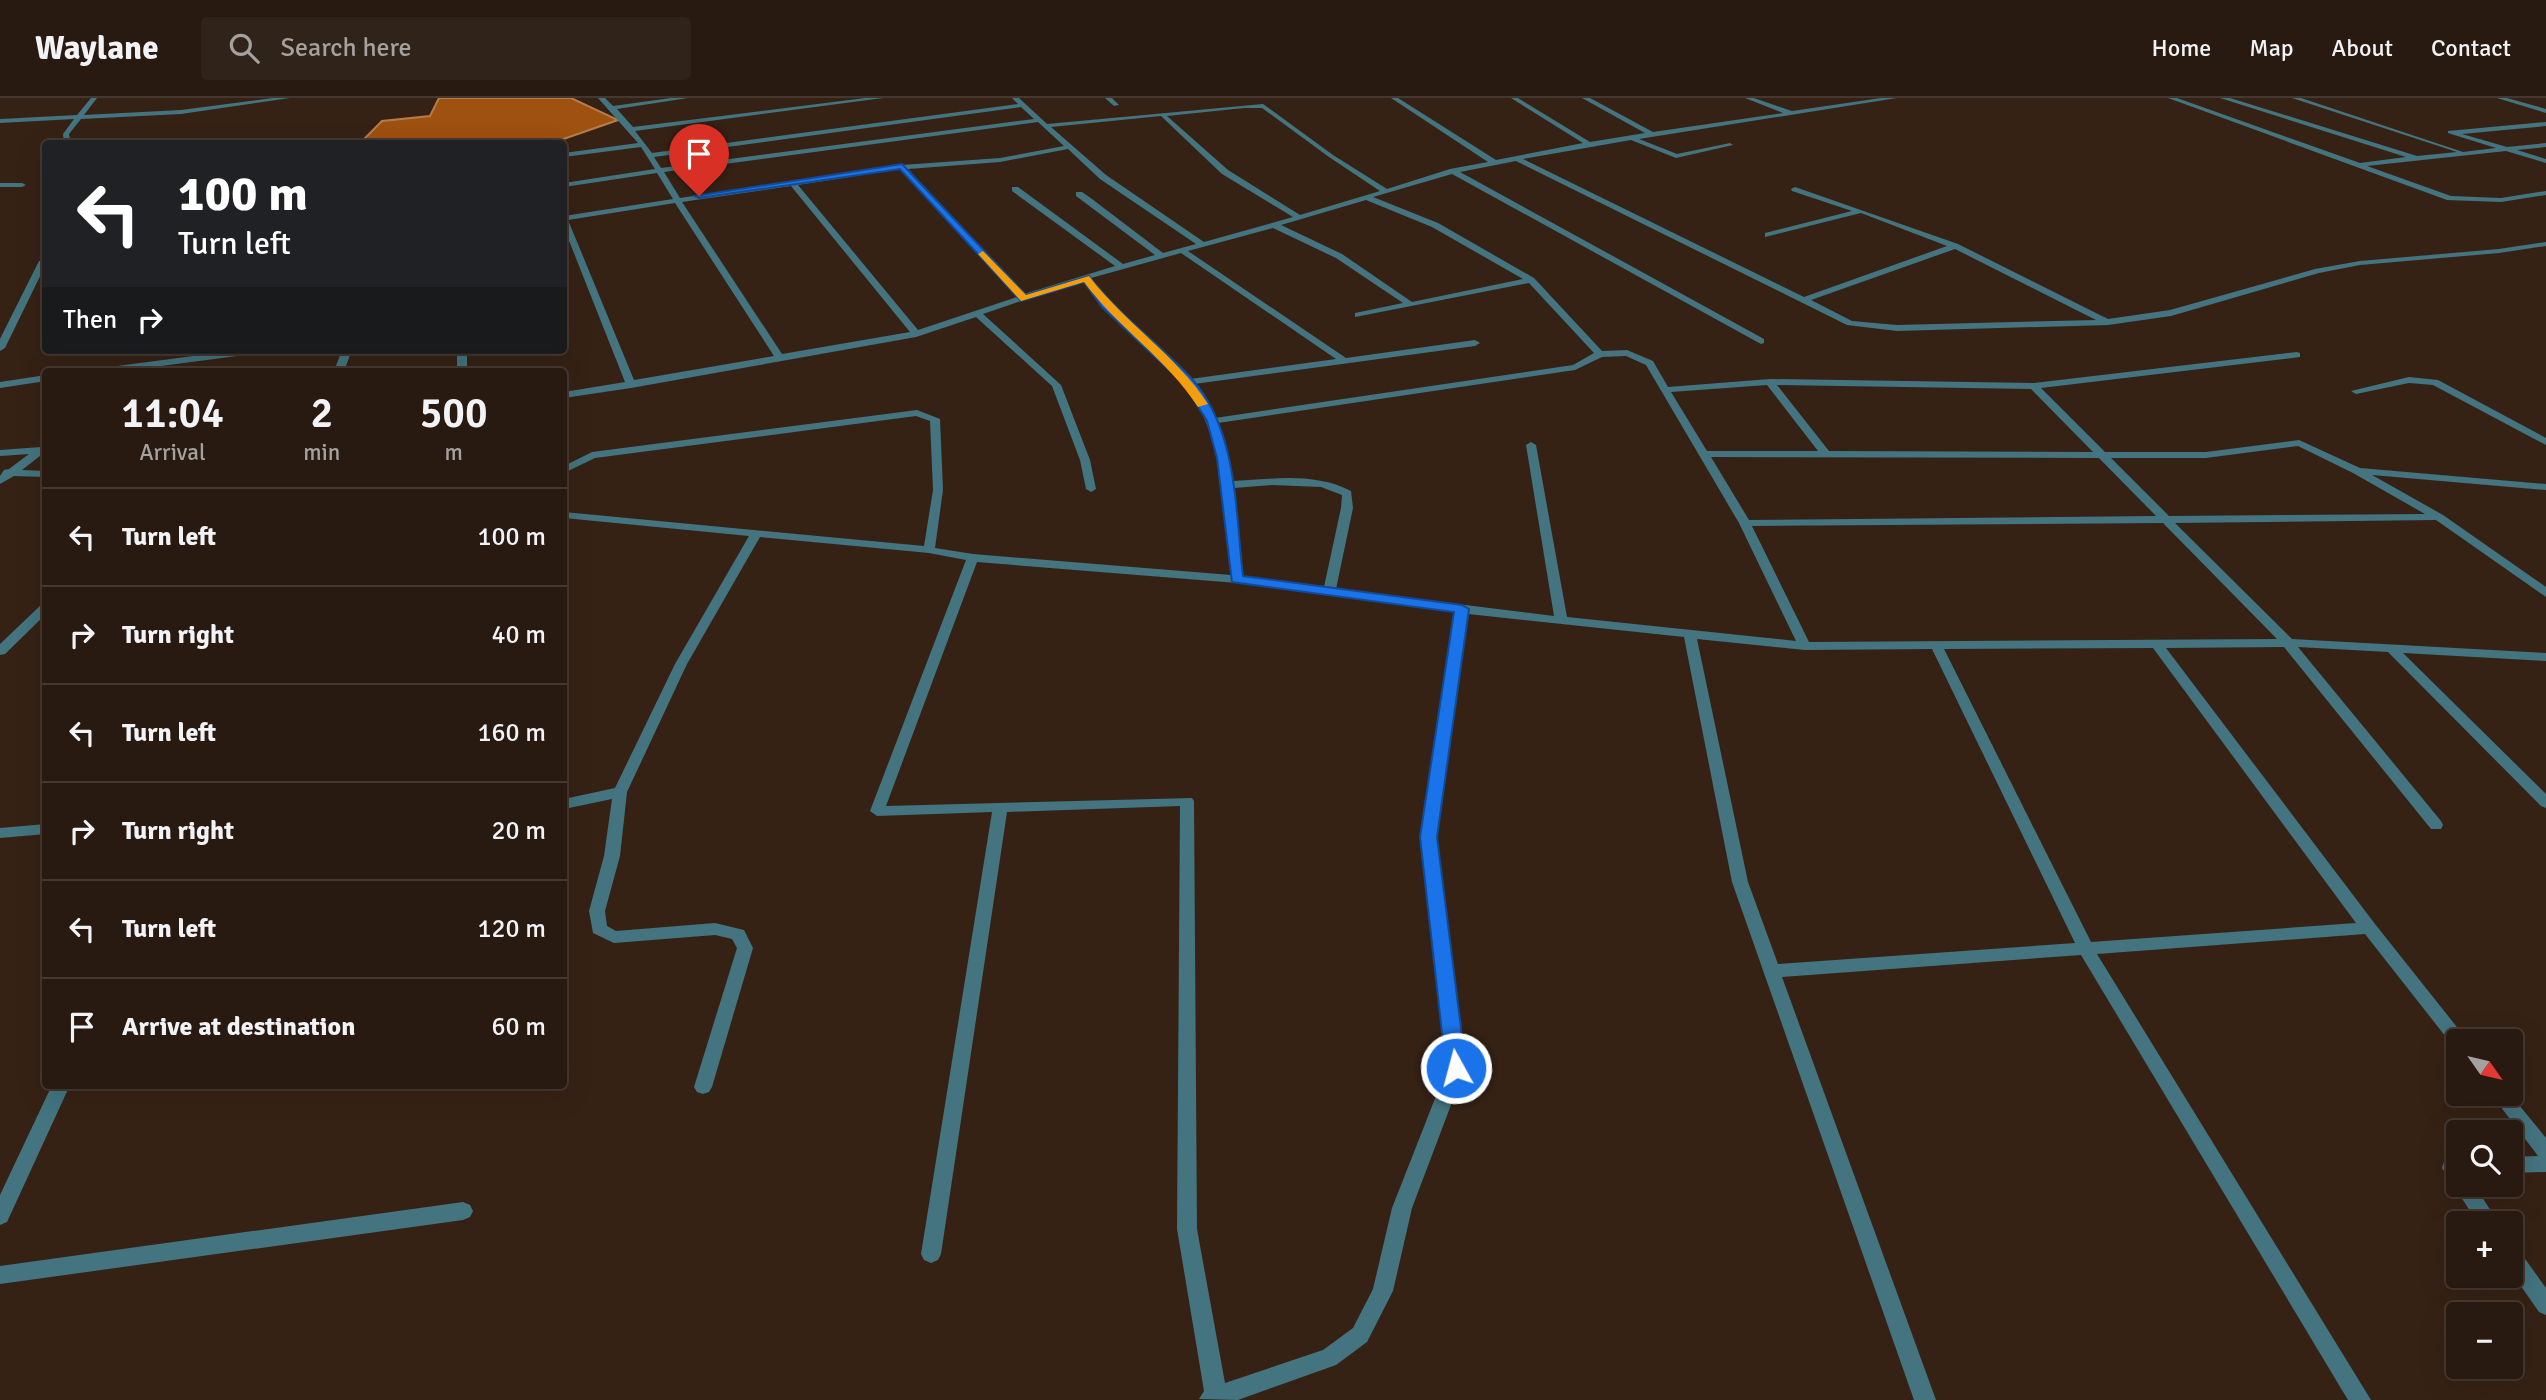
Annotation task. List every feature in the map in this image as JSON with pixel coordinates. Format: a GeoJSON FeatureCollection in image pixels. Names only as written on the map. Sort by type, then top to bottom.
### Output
{"type":"FeatureCollection","features":[{"type":"Feature","properties":{"kind":"street"},"geometry":{"type":"LineString","coordinates":[[67,140],[66,134],[94,98]]}},
{"type":"Feature","properties":{"kind":"street"},"geometry":{"type":"LineString","coordinates":[[0,121],[80,118],[287,98]]}},
{"type":"Feature","properties":{"kind":"street"},"geometry":{"type":"LineString","coordinates":[[601,98],[633,129],[641,145],[653,155],[676,199],[780,358]]}},
{"type":"Feature","properties":{"kind":"street"},"geometry":{"type":"LineString","coordinates":[[612,108],[685,98]]}},
{"type":"Feature","properties":{"kind":"street"},"geometry":{"type":"LineString","coordinates":[[633,129],[880,98]]}},
{"type":"Feature","properties":{"kind":"street"},"geometry":{"type":"LineString","coordinates":[[1016,98],[1103,177],[1203,245]]}},
{"type":"Feature","properties":{"kind":"street"},"geometry":{"type":"LineString","coordinates":[[1108,98],[1116,105]]}},
{"type":"Feature","properties":{"kind":"street"},"geometry":{"type":"LineString","coordinates":[[1394,98],[1495,163]]}},
{"type":"Feature","properties":{"kind":"street"},"geometry":{"type":"LineString","coordinates":[[1514,98],[1589,144]]}},
{"type":"Feature","properties":{"kind":"street"},"geometry":{"type":"LineString","coordinates":[[1584,98],[1653,135]]}},
{"type":"Feature","properties":{"kind":"street"},"geometry":{"type":"LineString","coordinates":[[1748,98],[1791,114]]}},
{"type":"Feature","properties":{"kind":"street"},"geometry":{"type":"LineString","coordinates":[[567,395],[916,334],[1160,255],[1274,225],[1452,171],[1519,160],[1589,144],[1894,98]]}},
{"type":"Feature","properties":{"kind":"street"},"geometry":{"type":"LineString","coordinates":[[2171,98],[2450,198],[2501,200],[2546,193]]}},
{"type":"Feature","properties":{"kind":"street"},"geometry":{"type":"LineString","coordinates":[[2223,98],[2415,158]]}},
{"type":"Feature","properties":{"kind":"street"},"geometry":{"type":"LineString","coordinates":[[2295,98],[2465,152]]}},
{"type":"Feature","properties":{"kind":"street"},"geometry":{"type":"LineString","coordinates":[[2500,98],[2546,111]]}},
{"type":"Feature","properties":{"kind":"street"},"geometry":{"type":"LineString","coordinates":[[653,155],[1022,105]]}},
{"type":"Feature","properties":{"kind":"street"},"geometry":{"type":"LineString","coordinates":[[1045,126],[1263,106],[1331,156],[1386,191]]}},
{"type":"Feature","properties":{"kind":"street"},"geometry":{"type":"LineString","coordinates":[[1163,115],[1225,172],[1297,216]]}},
{"type":"Feature","properties":{"kind":"street"},"geometry":{"type":"LineString","coordinates":[[567,185],[1038,120]]}},
{"type":"Feature","properties":{"kind":"street"},"geometry":{"type":"LineString","coordinates":[[2546,124],[2450,132],[2546,161]]}},
{"type":"Feature","properties":{"kind":"street"},"geometry":{"type":"LineString","coordinates":[[1632,138],[1675,156],[1730,145]]}},
{"type":"Feature","properties":{"kind":"street"},"geometry":{"type":"LineString","coordinates":[[567,155],[641,145]]}},
{"type":"Feature","properties":{"kind":"street"},"geometry":{"type":"LineString","coordinates":[[2358,165],[2546,145]]}},
{"type":"Feature","properties":{"kind":"street"},"geometry":{"type":"LineString","coordinates":[[567,218],[676,199],[902,167],[1000,160],[1069,147]]}},
{"type":"Feature","properties":{"kind":"street"},"geometry":{"type":"LineString","coordinates":[[1519,160],[1689,241],[1850,323],[1897,328],[2108,322],[2171,313],[2318,271],[2360,263],[2499,251],[2546,244]]}},
{"type":"Feature","properties":{"kind":"street"},"geometry":{"type":"LineString","coordinates":[[902,167],[1024,299]]}},
{"type":"Feature","properties":{"kind":"street"},"geometry":{"type":"LineString","coordinates":[[1452,171],[1761,341]]}},
{"type":"Feature","properties":{"kind":"street"},"geometry":{"type":"LineString","coordinates":[[793,183],[916,334]]}},
{"type":"Feature","properties":{"kind":"street"},"geometry":{"type":"LineString","coordinates":[[0,185],[22,185]]}},
{"type":"Feature","properties":{"kind":"street"},"geometry":{"type":"LineString","coordinates":[[1015,189],[1121,267]]}},
{"type":"Feature","properties":{"kind":"street"},"geometry":{"type":"LineString","coordinates":[[1795,189],[1955,246],[2108,322]]}},
{"type":"Feature","properties":{"kind":"street"},"geometry":{"type":"LineString","coordinates":[[1079,194],[1105,210],[1119,225],[1160,255]]}},
{"type":"Feature","properties":{"kind":"street"},"geometry":{"type":"LineString","coordinates":[[1366,197],[1435,225],[1531,280],[1600,354]]}},
{"type":"Feature","properties":{"kind":"street"},"geometry":{"type":"LineString","coordinates":[[1768,235],[1861,211]]}},
{"type":"Feature","properties":{"kind":"street"},"geometry":{"type":"LineString","coordinates":[[1274,225],[1339,256],[1411,305]]}},
{"type":"Feature","properties":{"kind":"street"},"geometry":{"type":"LineString","coordinates":[[567,226],[631,385]]}},
{"type":"Feature","properties":{"kind":"street"},"geometry":{"type":"LineString","coordinates":[[1803,300],[1955,246]]}},
{"type":"Feature","properties":{"kind":"street"},"geometry":{"type":"LineString","coordinates":[[1181,250],[1346,362]]}},
{"type":"Feature","properties":{"kind":"street"},"geometry":{"type":"LineString","coordinates":[[0,348],[42,262]]}},
{"type":"Feature","properties":{"kind":"street"},"geometry":{"type":"LineString","coordinates":[[1086,278],[1106,305],[1188,382],[1213,421],[1223,458],[1237,579]]}},
{"type":"Feature","properties":{"kind":"street"},"geometry":{"type":"LineString","coordinates":[[1358,315],[1531,280]]}},
{"type":"Feature","properties":{"kind":"street"},"geometry":{"type":"LineString","coordinates":[[978,314],[1056,385],[1085,460],[1091,489]]}},
{"type":"Feature","properties":{"kind":"street"},"geometry":{"type":"LineString","coordinates":[[1188,382],[1475,343]]}},
{"type":"Feature","properties":{"kind":"street"},"geometry":{"type":"LineString","coordinates":[[125,368],[230,354]]}},
{"type":"Feature","properties":{"kind":"street"},"geometry":{"type":"LineString","coordinates":[[1213,421],[1575,368],[1600,354],[1626,354],[1650,363],[1745,523],[1805,646]]}},
{"type":"Feature","properties":{"kind":"street"},"geometry":{"type":"LineString","coordinates":[[1665,390],[1770,382],[2035,386],[2297,355]]}},
{"type":"Feature","properties":{"kind":"street"},"geometry":{"type":"LineString","coordinates":[[0,384],[42,379]]}},
{"type":"Feature","properties":{"kind":"street"},"geometry":{"type":"LineString","coordinates":[[2356,391],[2409,380],[2435,382],[2546,442]]}},
{"type":"Feature","properties":{"kind":"street"},"geometry":{"type":"LineString","coordinates":[[1770,382],[1826,454]]}},
{"type":"Feature","properties":{"kind":"street"},"geometry":{"type":"LineString","coordinates":[[2035,386],[2288,643],[2436,825]]}},
{"type":"Feature","properties":{"kind":"street"},"geometry":{"type":"LineString","coordinates":[[567,468],[592,455],[917,413],[934,419],[938,490],[929,550]]}},
{"type":"Feature","properties":{"kind":"street"},"geometry":{"type":"LineString","coordinates":[[1703,454],[2206,455],[2299,443],[2357,471],[2439,517],[2546,593]]}},
{"type":"Feature","properties":{"kind":"street"},"geometry":{"type":"LineString","coordinates":[[1531,445],[1561,620]]}},
{"type":"Feature","properties":{"kind":"street"},"geometry":{"type":"LineString","coordinates":[[0,453],[42,450]]}},
{"type":"Feature","properties":{"kind":"street"},"geometry":{"type":"LineString","coordinates":[[0,481],[6,471],[42,451]]}},
{"type":"Feature","properties":{"kind":"street"},"geometry":{"type":"LineString","coordinates":[[6,471],[42,474]]}},
{"type":"Feature","properties":{"kind":"street"},"geometry":{"type":"LineString","coordinates":[[2357,471],[2546,487]]}},
{"type":"Feature","properties":{"kind":"street"},"geometry":{"type":"LineString","coordinates":[[1226,485],[1314,482],[1336,486],[1347,494],[1347,508],[1329,591]]}},
{"type":"Feature","properties":{"kind":"street"},"geometry":{"type":"LineString","coordinates":[[567,515],[929,550],[973,558],[1237,579],[1462,609],[1805,646],[2288,643],[2546,657]]}},
{"type":"Feature","properties":{"kind":"street"},"geometry":{"type":"LineString","coordinates":[[1745,523],[2439,517]]}},
{"type":"Feature","properties":{"kind":"street"},"geometry":{"type":"LineString","coordinates":[[703,1087],[745,947],[738,934],[715,929],[614,937],[599,929],[597,911],[612,856],[620,792],[681,664],[757,533]]}},
{"type":"Feature","properties":{"kind":"street"},"geometry":{"type":"LineString","coordinates":[[973,558],[877,811],[1187,801],[1187,1228],[1212,1398],[1329,1357],[1360,1335],[1383,1292],[1402,1208],[1456,1068],[1428,837],[1462,609]]}},
{"type":"Feature","properties":{"kind":"street"},"geometry":{"type":"LineString","coordinates":[[0,651],[42,611]]}},
{"type":"Feature","properties":{"kind":"street"},"geometry":{"type":"LineString","coordinates":[[1689,634],[1740,882],[1925,1400]]}},
{"type":"Feature","properties":{"kind":"street"},"geometry":{"type":"LineString","coordinates":[[2157,644],[2369,928],[2449,1029]]}},
{"type":"Feature","properties":{"kind":"street"},"geometry":{"type":"LineString","coordinates":[[1936,645],[2086,948],[2360,1400]]}},
{"type":"Feature","properties":{"kind":"street"},"geometry":{"type":"LineString","coordinates":[[2392,649],[2546,803]]}},
{"type":"Feature","properties":{"kind":"street"},"geometry":{"type":"LineString","coordinates":[[567,803],[620,792]]}},
{"type":"Feature","properties":{"kind":"street"},"geometry":{"type":"LineString","coordinates":[[931,1254],[1000,807]]}},
{"type":"Feature","properties":{"kind":"street"},"geometry":{"type":"LineString","coordinates":[[0,833],[42,829]]}},
{"type":"Feature","properties":{"kind":"street"},"geometry":{"type":"LineString","coordinates":[[1771,971],[2369,928]]}},
{"type":"Feature","properties":{"kind":"street"},"geometry":{"type":"LineString","coordinates":[[0,1216],[59,1089]]}},
{"type":"Feature","properties":{"kind":"street"},"geometry":{"type":"LineString","coordinates":[[2510,1106],[2546,1152]]}},
{"type":"Feature","properties":{"kind":"street"},"geometry":{"type":"LineString","coordinates":[[2523,1165],[2546,1164]]}},
{"type":"Feature","properties":{"kind":"street"},"geometry":{"type":"LineString","coordinates":[[0,1275],[463,1212]]}},
{"type":"Feature","properties":{"kind":"street"},"geometry":{"type":"LineString","coordinates":[[2523,1272],[2546,1305]]}},
{"type":"Feature","properties":{"kind":"shaded area"},"geometry":{"type":"Polygon","coordinates":[[[439,98],[571,98],[618,120],[561,140],[364,139],[382,121],[430,116],[439,98]]]}},
{"type":"Feature","properties":{"kind":"slow traffic"},"geometry":{"type":"LineString","coordinates":[[983,254],[1024,299],[1086,278],[1106,305],[1188,382],[1202,404]]}},
{"type":"Feature","properties":{"kind":"route"},"geometry":{"type":"LineString","coordinates":[[699,196],[902,167],[1024,299],[1086,278],[1106,305],[1188,382],[1213,421],[1223,458],[1237,579],[1462,609],[1428,837],[1456,1068]]}}]}
